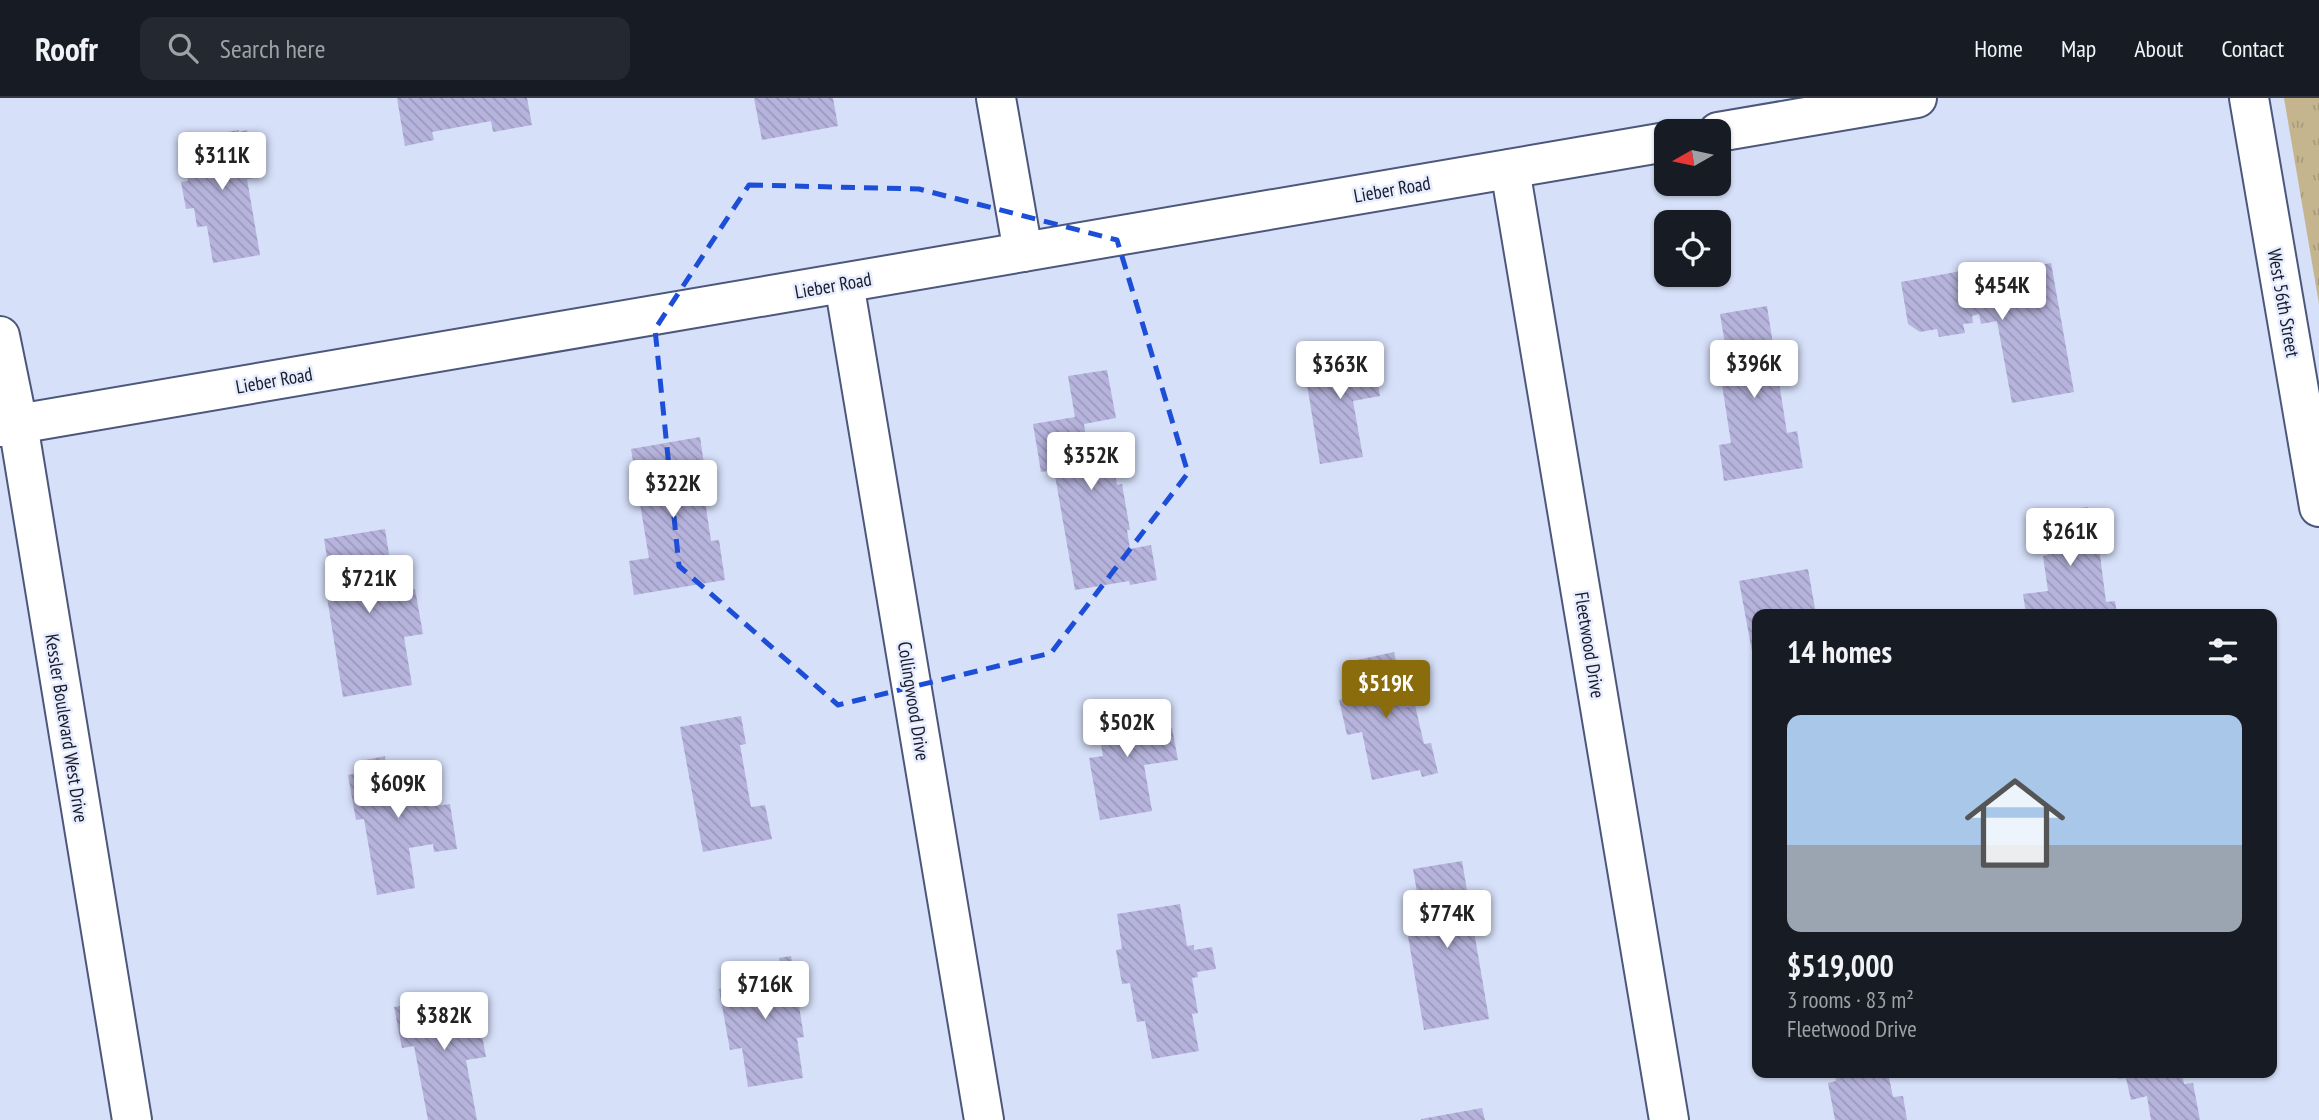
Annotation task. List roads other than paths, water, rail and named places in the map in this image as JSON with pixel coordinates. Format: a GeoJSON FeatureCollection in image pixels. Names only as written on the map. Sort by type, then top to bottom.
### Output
{"type":"FeatureCollection","features":[{"type":"Feature","properties":{"kind":"street"},"geometry":{"type":"LineString","coordinates":[[996,98],[1023,252]]}},
{"type":"Feature","properties":{"kind":"street"},"geometry":{"type":"LineString","coordinates":[[1731,129],[1834,105],[1917,98]]}},
{"type":"Feature","properties":{"kind":"street","name":"West 56th Street"},"geometry":{"type":"LineString","coordinates":[[2249,98],[2319,507]]}},
{"type":"Feature","properties":{"kind":"street","name":"Lieber Road"},"geometry":{"type":"LineString","coordinates":[[9,426],[1654,144]]}},
{"type":"Feature","properties":{"kind":"street","name":"Fleetwood Drive"},"geometry":{"type":"LineString","coordinates":[[1510,169],[1669,1120]]}},
{"type":"Feature","properties":{"kind":"street","name":"Collingwood Drive"},"geometry":{"type":"LineString","coordinates":[[845,283],[984,1120]]}},
{"type":"Feature","properties":{"kind":"street","name":"Kessler Boulevard West Drive"},"geometry":{"type":"LineString","coordinates":[[0,336],[9,426],[132,1120]]}}]}
